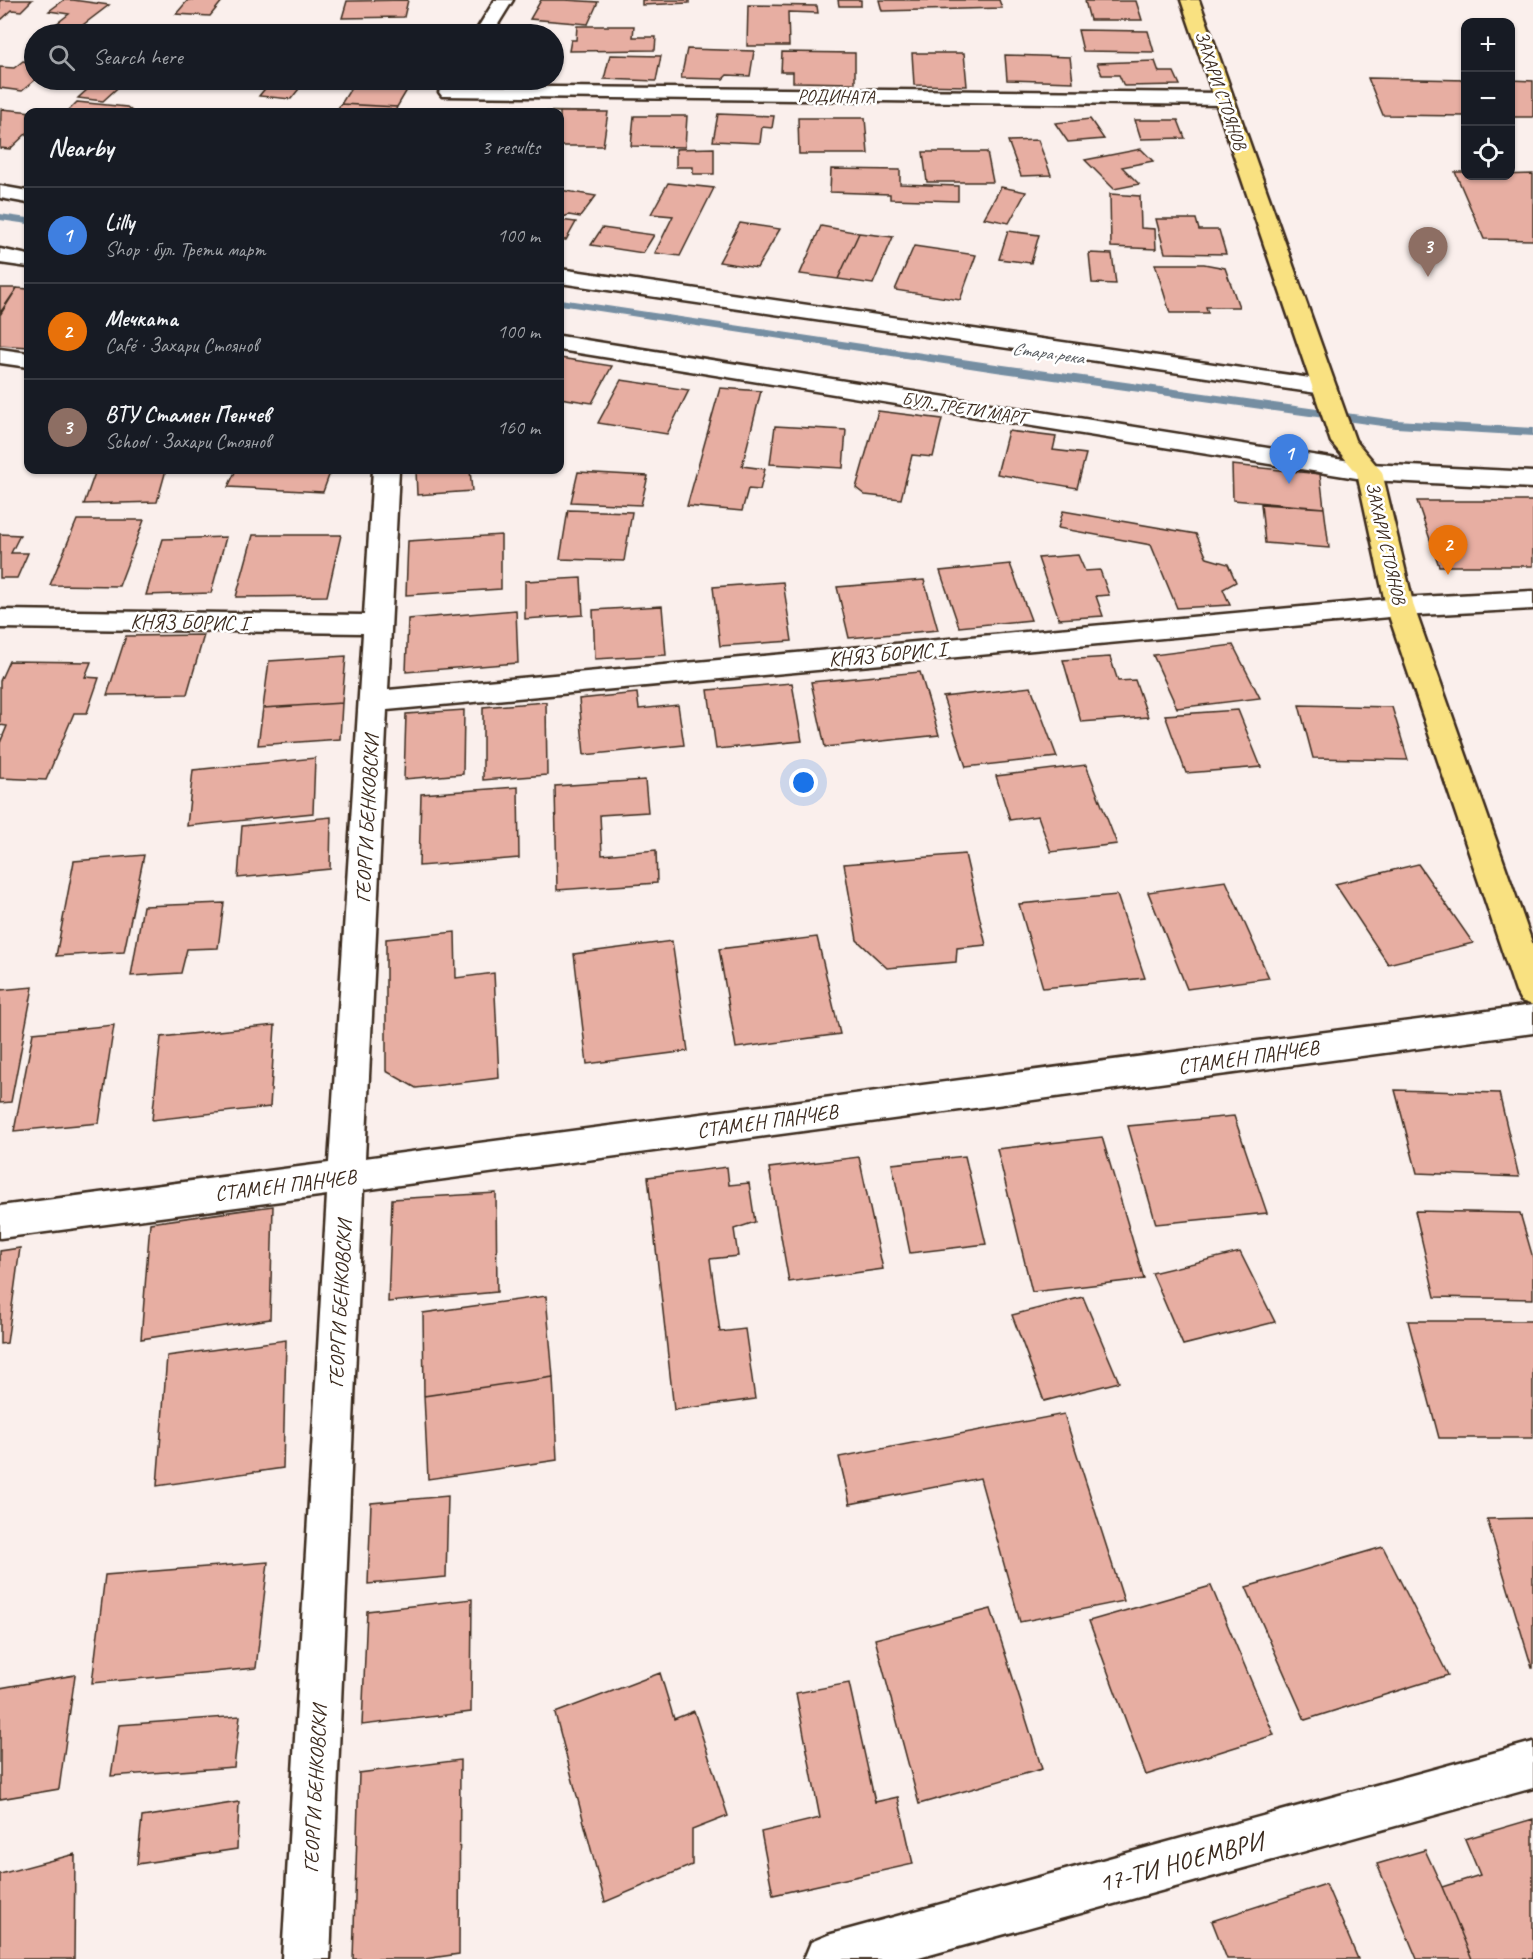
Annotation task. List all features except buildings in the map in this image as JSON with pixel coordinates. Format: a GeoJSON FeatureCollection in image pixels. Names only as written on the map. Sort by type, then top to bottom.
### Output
{"type":"FeatureCollection","features":[{"type":"Feature","properties":{"kind":"main road","name":"ЗАХАРИ СТОЯНОВ"},"geometry":{"type":"LineString","coordinates":[[1190,0],[1343,442],[1369,472],[1400,607],[1533,992]]}},
{"type":"Feature","properties":{"kind":"street"},"geometry":{"type":"LineString","coordinates":[[489,24],[504,0]]}},
{"type":"Feature","properties":{"kind":"street","name":"РОДИНАТА"},"geometry":{"type":"LineString","coordinates":[[564,88],[1224,99]]}},
{"type":"Feature","properties":{"kind":"street"},"geometry":{"type":"LineString","coordinates":[[439,108],[450,90]]}},
{"type":"Feature","properties":{"kind":"street"},"geometry":{"type":"LineString","coordinates":[[0,192],[24,196]]}},
{"type":"Feature","properties":{"kind":"street"},"geometry":{"type":"LineString","coordinates":[[0,256],[24,260]]}},
{"type":"Feature","properties":{"kind":"street"},"geometry":{"type":"LineString","coordinates":[[564,277],[1326,392]]}},
{"type":"Feature","properties":{"kind":"street","name":"БУЛ. ТРЕТИ МАРТ"},"geometry":{"type":"LineString","coordinates":[[564,344],[1369,472],[1533,480]]}},
{"type":"Feature","properties":{"kind":"street"},"geometry":{"type":"LineString","coordinates":[[0,356],[24,359]]}},
{"type":"Feature","properties":{"kind":"street","name":"ГЕОРГИ БЕНКОВСКИ"},"geometry":{"type":"LineString","coordinates":[[306,1959],[346,1177],[386,474]]}},
{"type":"Feature","properties":{"kind":"street","name":"КНЯЗ БОРИС I"},"geometry":{"type":"LineString","coordinates":[[374,701],[1400,607],[1533,600]]}},
{"type":"Feature","properties":{"kind":"street","name":"КНЯЗ БОРИС I"},"geometry":{"type":"LineString","coordinates":[[0,619],[378,624]]}},
{"type":"Feature","properties":{"kind":"street","name":"СТАМЕН ПАНЧЕВ"},"geometry":{"type":"LineString","coordinates":[[0,1222],[1533,1019]]}},
{"type":"Feature","properties":{"kind":"street","name":"17-ТИ НОЕМВРИ"},"geometry":{"type":"LineString","coordinates":[[828,1959],[1533,1765]]}},
{"type":"Feature","properties":{"kind":"waterway","name":"Стара река"},"geometry":{"type":"LineString","coordinates":[[0,217],[24,220]]}},
{"type":"Feature","properties":{"kind":"waterway","name":"Стара река"},"geometry":{"type":"LineString","coordinates":[[564,303],[996,368],[1396,424],[1533,432]]}},
{"type":"Feature","properties":{"kind":"place","name":"ВТУ Стамен Пенчев"},"geometry":{"type":"Point","coordinates":[1428,277]}},
{"type":"Feature","properties":{"kind":"place","name":"Lilly"},"geometry":{"type":"Point","coordinates":[1289,484]}},
{"type":"Feature","properties":{"kind":"place","name":"Мечката"},"geometry":{"type":"Point","coordinates":[1448,575]}}]}
